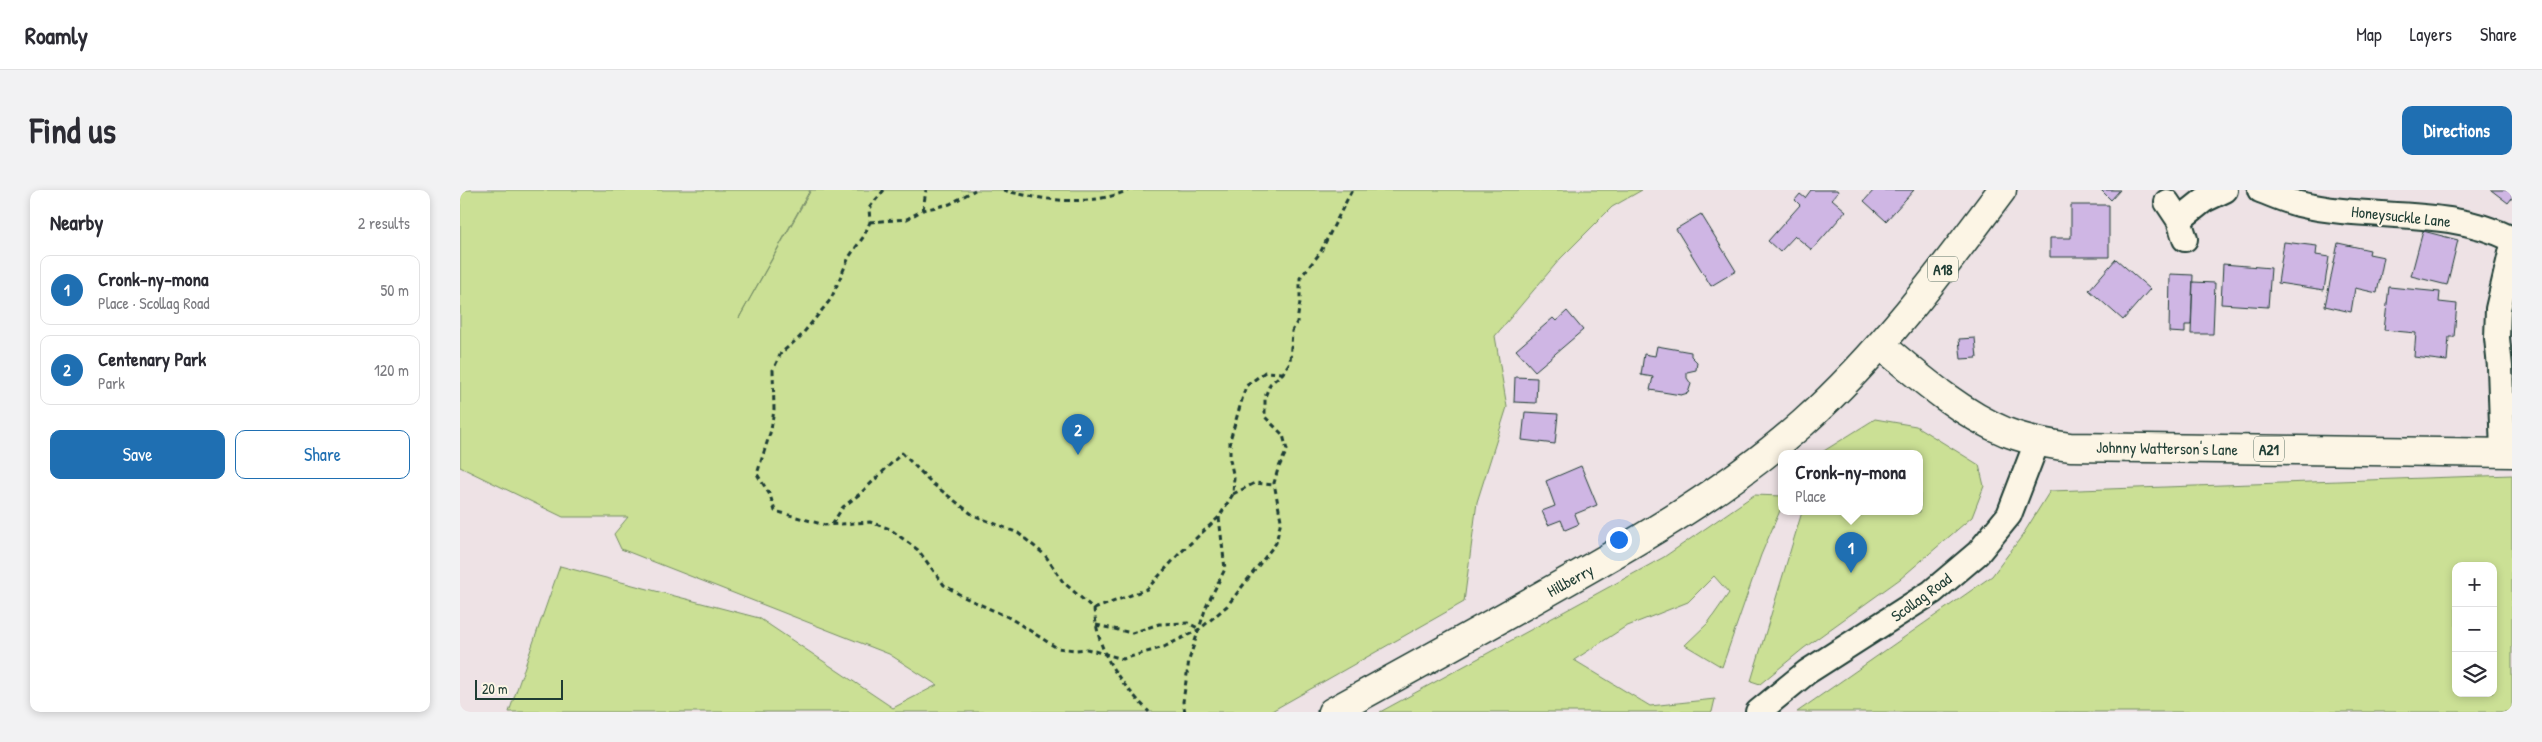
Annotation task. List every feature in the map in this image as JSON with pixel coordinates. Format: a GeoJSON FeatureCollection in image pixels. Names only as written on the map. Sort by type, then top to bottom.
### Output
{"type":"FeatureCollection","features":[{"type":"Feature","properties":{"kind":"highway","name":"A18"},"geometry":{"type":"LineString","coordinates":[[1881,345],[1934,281],[2002,190]]}},
{"type":"Feature","properties":{"kind":"highway","name":"Johnny Watterson's Lane"},"geometry":{"type":"LineString","coordinates":[[1881,345],[1972,414],[2006,432],[2037,442],[2070,447],[2507,453]]}},
{"type":"Feature","properties":{"kind":"highway","name":"Hillberry"},"geometry":{"type":"LineString","coordinates":[[1332,712],[1685,513],[1728,483],[1803,423],[1881,345]]}},
{"type":"Feature","properties":{"kind":"street"},"geometry":{"type":"LineString","coordinates":[[2177,220],[2204,200],[2225,190]]}},
{"type":"Feature","properties":{"kind":"street","name":"Honeysuckle Lane"},"geometry":{"type":"LineString","coordinates":[[2260,190],[2299,204],[2451,219],[2497,232],[2512,239]]}},
{"type":"Feature","properties":{"kind":"street"},"geometry":{"type":"LineString","coordinates":[[2507,453],[2496,338],[2498,309],[2512,249]]}},
{"type":"Feature","properties":{"kind":"street","name":"Scollag Road"},"geometry":{"type":"LineString","coordinates":[[1758,712],[1807,672],[1932,592],[1978,553],[2009,515],[2037,442]]}},
{"type":"Feature","properties":{"kind":"path"},"geometry":{"type":"LineString","coordinates":[[884,190],[870,208],[870,222],[864,236],[849,257],[831,299],[800,337],[781,353],[773,370],[774,410],[771,430],[756,474],[770,495],[775,510],[825,525],[870,522],[890,529],[918,550],[944,585],[951,589],[1010,618],[1057,648],[1087,649],[1105,656],[1123,659],[1164,647],[1200,629],[1228,606],[1276,543],[1281,520],[1274,486],[1278,469],[1287,450],[1282,435],[1265,417],[1265,396],[1270,384],[1283,373],[1290,362],[1292,331],[1297,322],[1300,302],[1300,278],[1320,253],[1352,190]]}},
{"type":"Feature","properties":{"kind":"path"},"geometry":{"type":"LineString","coordinates":[[923,210],[926,190]]}},
{"type":"Feature","properties":{"kind":"path"},"geometry":{"type":"LineString","coordinates":[[870,222],[907,219],[923,210],[950,204],[975,190]]}},
{"type":"Feature","properties":{"kind":"path"},"geometry":{"type":"LineString","coordinates":[[1003,190],[1026,196],[1066,201],[1109,198],[1130,190]]}},
{"type":"Feature","properties":{"kind":"path"},"geometry":{"type":"LineString","coordinates":[[1094,609],[1147,589],[1180,553],[1220,517],[1233,494],[1234,478],[1230,460],[1230,440],[1246,386],[1265,372],[1283,373]]}},
{"type":"Feature","properties":{"kind":"path"},"geometry":{"type":"LineString","coordinates":[[832,524],[843,507],[861,493],[902,453],[933,484],[973,515],[1018,533],[1045,555],[1063,582],[1094,609],[1096,633],[1105,656],[1123,684],[1149,712]]}},
{"type":"Feature","properties":{"kind":"path"},"geometry":{"type":"LineString","coordinates":[[1233,494],[1255,484],[1274,486]]}},
{"type":"Feature","properties":{"kind":"path"},"geometry":{"type":"LineString","coordinates":[[1185,712],[1183,702],[1189,660],[1206,608],[1225,569],[1220,517]]}},
{"type":"Feature","properties":{"kind":"path"},"geometry":{"type":"LineString","coordinates":[[1096,625],[1132,633],[1159,624],[1188,623],[1200,629]]}},
{"type":"Feature","properties":{"kind":"green space"},"geometry":{"type":"Polygon","coordinates":[[[460,190],[810,190],[739,318],[811,190],[1642,190],[1612,207],[1560,259],[1495,336],[1507,407],[1477,502],[1464,602],[1270,712],[509,712],[560,566],[759,618],[893,708],[937,685],[889,654],[621,549],[614,534],[628,517],[563,517],[460,467],[460,190]]]}},
{"type":"Feature","properties":{"kind":"green space"},"geometry":{"type":"Polygon","coordinates":[[[1875,419],[1916,426],[1979,465],[1984,486],[1972,517],[1900,579],[1804,648],[1760,684],[1751,681],[1801,515],[1923,515],[1923,450],[1825,450],[1875,419]]]}},
{"type":"Feature","properties":{"kind":"green space"},"geometry":{"type":"Polygon","coordinates":[[[2512,475],[2512,712],[1797,712],[1992,576],[2022,536],[2050,491],[2512,475]]]}},
{"type":"Feature","properties":{"kind":"green space"},"geometry":{"type":"Polygon","coordinates":[[[1754,495],[1778,496],[1778,515],[1761,555],[1722,667],[1685,645],[1708,623],[1729,593],[1714,576],[1688,602],[1625,627],[1574,660],[1650,706],[1715,699],[1712,712],[1380,712],[1664,557],[1754,495]]]}},
{"type":"Feature","properties":{"kind":"building"},"geometry":{"type":"Polygon","coordinates":[[[1811,190],[1837,190],[1838,192],[1832,199],[1846,211],[1812,250],[1795,236],[1780,252],[1768,241],[1800,205],[1795,200],[1800,194],[1805,198],[1811,190]]]}},
{"type":"Feature","properties":{"kind":"building"},"geometry":{"type":"Polygon","coordinates":[[[1874,190],[1914,190],[1886,221],[1864,201],[1874,190]]]}},
{"type":"Feature","properties":{"kind":"building"},"geometry":{"type":"Polygon","coordinates":[[[2101,190],[2120,190],[2111,200],[2101,190]]]}},
{"type":"Feature","properties":{"kind":"building"},"geometry":{"type":"Polygon","coordinates":[[[2491,190],[2512,190],[2512,198],[2508,203],[2491,190]]]}},
{"type":"Feature","properties":{"kind":"building"},"geometry":{"type":"Polygon","coordinates":[[[2071,205],[2109,205],[2109,257],[2050,257],[2050,238],[2071,238],[2071,205]]]}},
{"type":"Feature","properties":{"kind":"building"},"geometry":{"type":"Polygon","coordinates":[[[1701,214],[1736,271],[1711,286],[1676,229],[1701,214]]]}},
{"type":"Feature","properties":{"kind":"building"},"geometry":{"type":"Polygon","coordinates":[[[2423,231],[2458,240],[2447,285],[2411,276],[2423,231]]]}},
{"type":"Feature","properties":{"kind":"building"},"geometry":{"type":"Polygon","coordinates":[[[2284,242],[2317,246],[2316,255],[2329,257],[2324,290],[2278,283],[2284,242]]]}},
{"type":"Feature","properties":{"kind":"building"},"geometry":{"type":"Polygon","coordinates":[[[2338,243],[2370,250],[2369,254],[2384,257],[2377,293],[2355,288],[2351,312],[2325,306],[2338,243]]]}},
{"type":"Feature","properties":{"kind":"building"},"geometry":{"type":"Polygon","coordinates":[[[2116,259],[2150,289],[2123,320],[2089,290],[2116,259]]]}},
{"type":"Feature","properties":{"kind":"building"},"geometry":{"type":"Polygon","coordinates":[[[2223,264],[2271,268],[2268,307],[2221,304],[2223,264]]]}},
{"type":"Feature","properties":{"kind":"building"},"geometry":{"type":"Polygon","coordinates":[[[2170,274],[2193,275],[2191,325],[2185,325],[2185,333],[2169,332],[2170,274]]]}},
{"type":"Feature","properties":{"kind":"building"},"geometry":{"type":"Polygon","coordinates":[[[2193,282],[2215,283],[2213,334],[2191,334],[2193,282]]]}},
{"type":"Feature","properties":{"kind":"building"},"geometry":{"type":"Polygon","coordinates":[[[2389,287],[2440,292],[2439,302],[2457,304],[2454,337],[2449,337],[2447,361],[2414,357],[2416,333],[2384,330],[2389,287]]]}},
{"type":"Feature","properties":{"kind":"building"},"geometry":{"type":"Polygon","coordinates":[[[1567,311],[1583,330],[1535,371],[1516,350],[1553,318],[1556,321],[1567,311]]]}},
{"type":"Feature","properties":{"kind":"building"},"geometry":{"type":"Polygon","coordinates":[[[1975,338],[1977,358],[1961,359],[1959,339],[1975,338]]]}},
{"type":"Feature","properties":{"kind":"building"},"geometry":{"type":"Polygon","coordinates":[[[1657,346],[1691,352],[1691,356],[1697,362],[1696,370],[1687,372],[1687,378],[1691,384],[1688,393],[1681,395],[1650,390],[1653,377],[1641,375],[1644,354],[1655,356],[1657,346]]]}},
{"type":"Feature","properties":{"kind":"building"},"geometry":{"type":"Polygon","coordinates":[[[1515,377],[1537,378],[1536,403],[1514,402],[1515,377]]]}},
{"type":"Feature","properties":{"kind":"building"},"geometry":{"type":"Polygon","coordinates":[[[1525,412],[1558,414],[1555,444],[1522,440],[1525,412]]]}},
{"type":"Feature","properties":{"kind":"building"},"geometry":{"type":"Polygon","coordinates":[[[1581,466],[1597,505],[1575,514],[1579,524],[1565,530],[1561,520],[1548,525],[1542,511],[1555,506],[1546,481],[1581,466]]]}},
{"type":"Feature","properties":{"kind":"place","name":"Centenary Park"},"geometry":{"type":"Point","coordinates":[1078,455]}},
{"type":"Feature","properties":{"kind":"place","name":"Cronk-ny-mona"},"geometry":{"type":"Point","coordinates":[1851,573]}}]}
